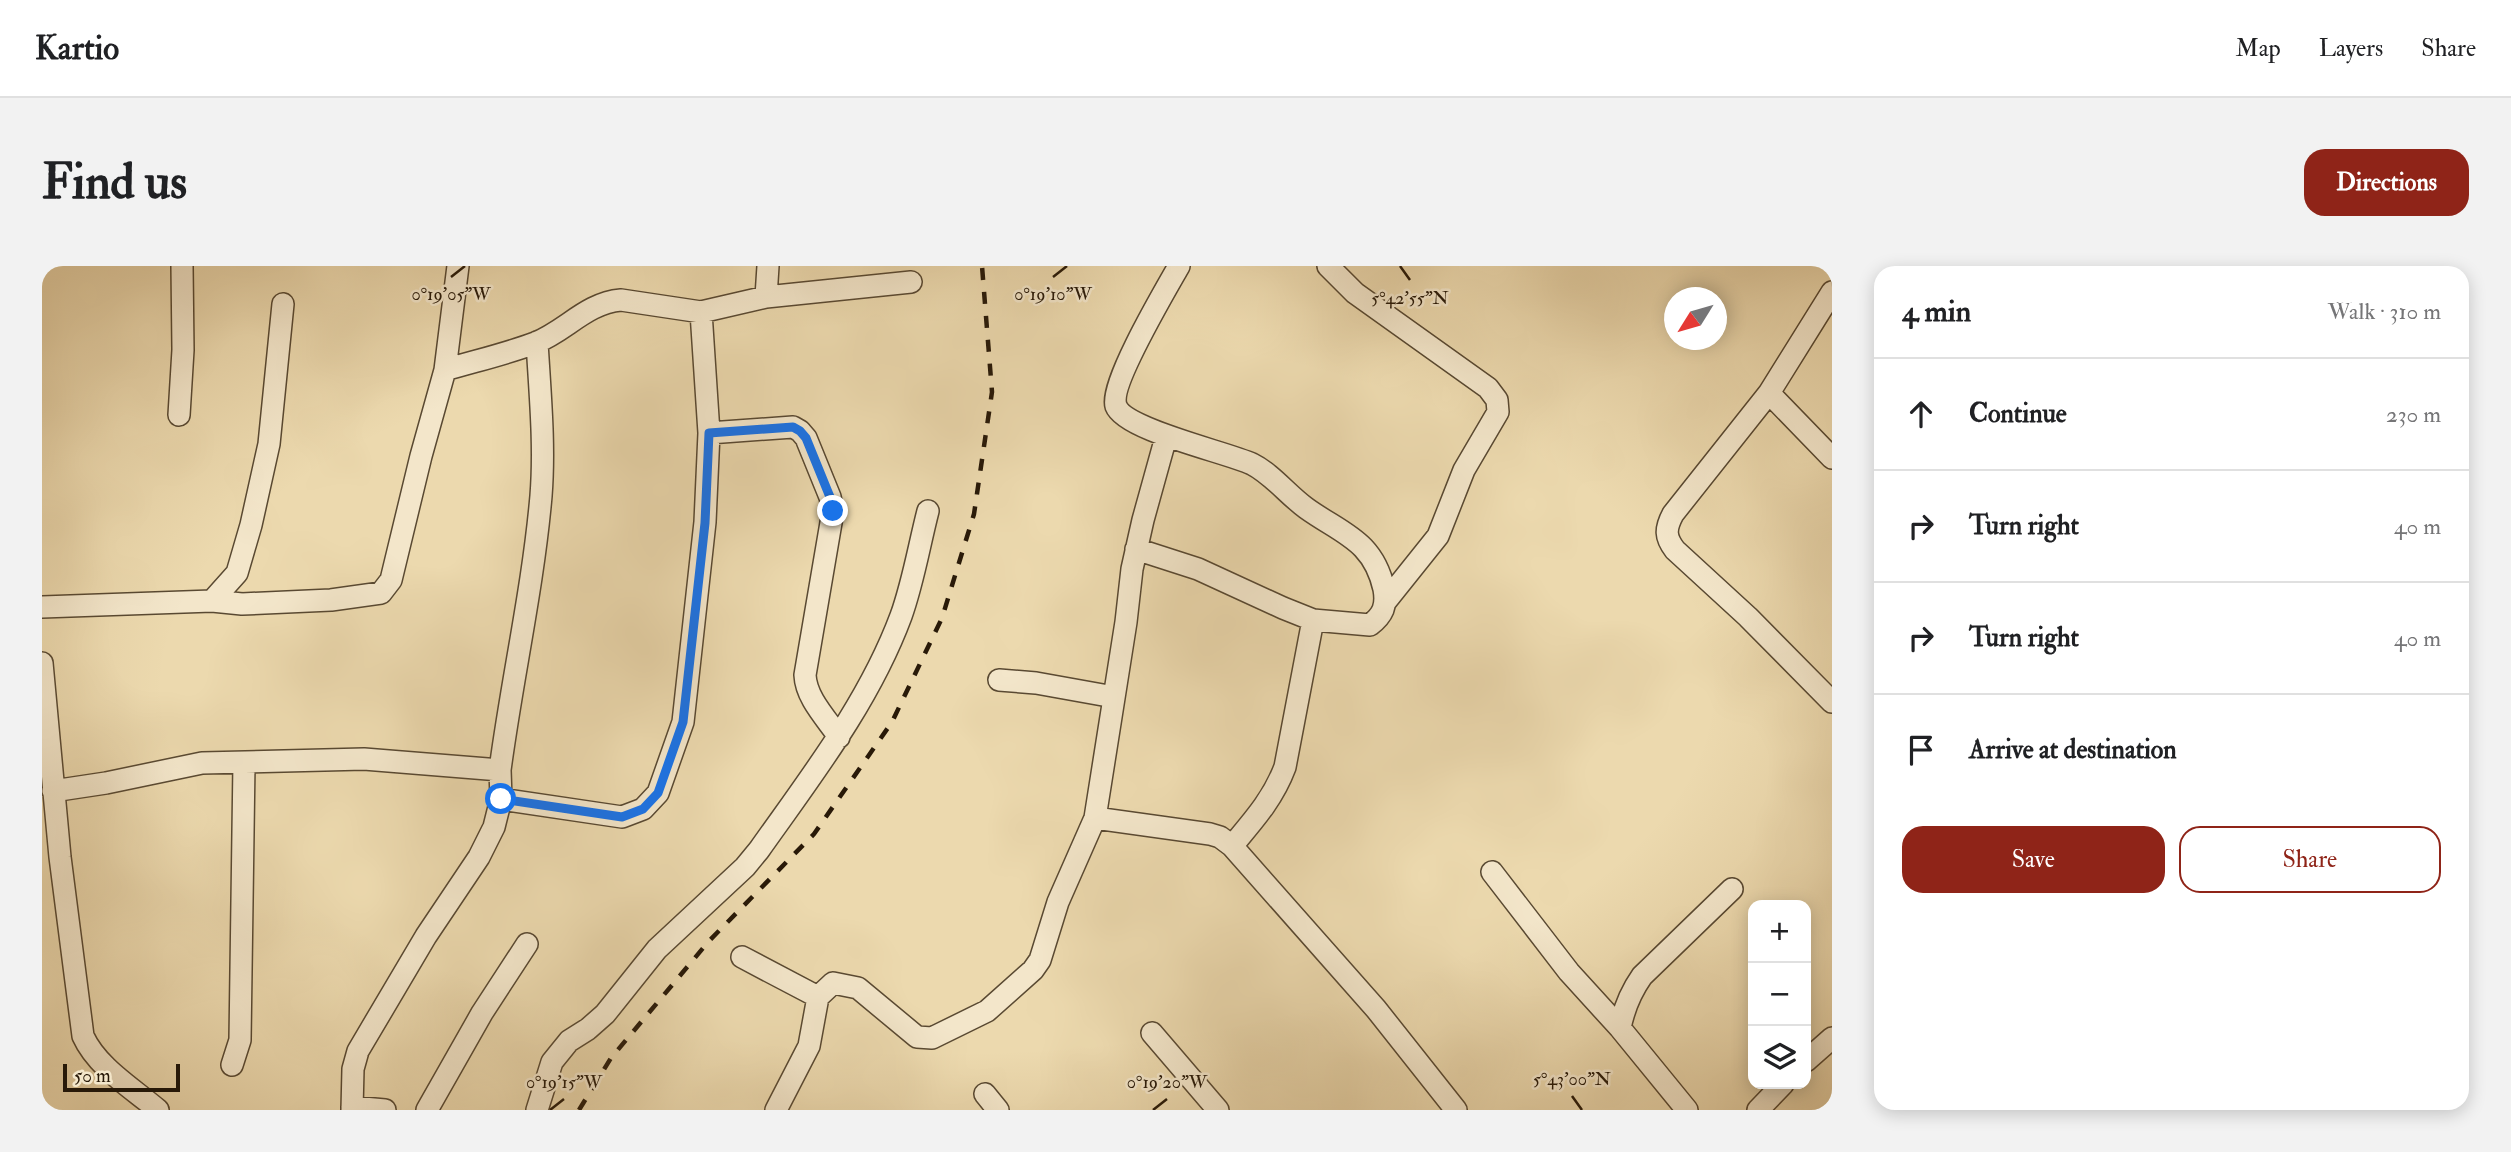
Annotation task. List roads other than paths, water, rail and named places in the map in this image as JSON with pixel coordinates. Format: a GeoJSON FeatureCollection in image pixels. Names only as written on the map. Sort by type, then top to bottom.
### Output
{"type":"FeatureCollection","features":[{"type":"Feature","properties":{"kind":"street"},"geometry":{"type":"LineString","coordinates":[[179,415],[183,350],[182,266]]}},
{"type":"Feature","properties":{"kind":"street"},"geometry":{"type":"LineString","coordinates":[[42,607],[212,601],[242,604],[331,600],[381,593],[391,580],[445,370],[458,266]]}},
{"type":"Feature","properties":{"kind":"street"},"geometry":{"type":"LineString","coordinates":[[766,297],[768,266]]}},
{"type":"Feature","properties":{"kind":"street"},"geometry":{"type":"LineString","coordinates":[[1179,266],[1129,359],[1115,398],[1116,408],[1166,437],[1201,445],[1263,470],[1306,508],[1364,546],[1377,565],[1386,601]]}},
{"type":"Feature","properties":{"kind":"street"},"geometry":{"type":"LineString","coordinates":[[1136,549],[1198,569],[1313,620],[1370,625],[1380,618],[1386,601],[1438,536],[1464,470],[1498,412],[1497,400],[1488,388],[1355,293],[1328,266]]}},
{"type":"Feature","properties":{"kind":"street"},"geometry":{"type":"LineString","coordinates":[[445,370],[537,342],[595,305],[608,301],[621,300],[701,312],[766,297],[911,282]]}},
{"type":"Feature","properties":{"kind":"street"},"geometry":{"type":"LineString","coordinates":[[1832,292],[1769,393],[1672,514],[1666,526],[1667,539],[1675,550],[1748,617],[1832,702]]}},
{"type":"Feature","properties":{"kind":"street"},"geometry":{"type":"LineString","coordinates":[[212,601],[237,573],[251,526],[269,443],[283,304]]}},
{"type":"Feature","properties":{"kind":"street"},"geometry":{"type":"LineString","coordinates":[[501,799],[622,817],[643,809],[658,793],[683,722],[705,523],[709,433],[701,312]]}},
{"type":"Feature","properties":{"kind":"street"},"geometry":{"type":"LineString","coordinates":[[385,1110],[352,1108],[353,1069],[358,1051],[426,936],[479,857],[494,827],[501,799],[500,770],[534,558],[541,495],[543,458],[537,342]]}},
{"type":"Feature","properties":{"kind":"street"},"geometry":{"type":"LineString","coordinates":[[1769,393],[1832,458]]}},
{"type":"Feature","properties":{"kind":"street"},"geometry":{"type":"LineString","coordinates":[[709,433],[793,427],[806,438],[833,511],[805,685],[839,737]]}},
{"type":"Feature","properties":{"kind":"street"},"geometry":{"type":"LineString","coordinates":[[776,1110],[809,1046],[818,997],[833,983],[858,988],[917,1037],[932,1038],[987,1011],[1033,970],[1040,960],[1058,902],[1094,818],[1136,549],[1166,437]]}},
{"type":"Feature","properties":{"kind":"street"},"geometry":{"type":"LineString","coordinates":[[537,1110],[552,1062],[569,1041],[605,1014],[657,949],[744,867],[839,737],[858,706],[902,614],[928,512]]}},
{"type":"Feature","properties":{"kind":"street"},"geometry":{"type":"LineString","coordinates":[[1231,846],[1268,803],[1285,767],[1313,620]]}},
{"type":"Feature","properties":{"kind":"street"},"geometry":{"type":"LineString","coordinates":[[42,663],[53,790],[83,1036],[90,1051],[101,1063],[158,1110]]}},
{"type":"Feature","properties":{"kind":"street"},"geometry":{"type":"LineString","coordinates":[[999,680],[1036,683],[1114,697]]}},
{"type":"Feature","properties":{"kind":"street"},"geometry":{"type":"LineString","coordinates":[[53,790],[106,783],[202,762],[364,758],[500,770]]}},
{"type":"Feature","properties":{"kind":"street"},"geometry":{"type":"LineString","coordinates":[[232,1065],[240,1040],[244,763]]}},
{"type":"Feature","properties":{"kind":"street"},"geometry":{"type":"LineString","coordinates":[[1094,818],[1210,834],[1231,846],[1376,1009],[1456,1110]]}},
{"type":"Feature","properties":{"kind":"street"},"geometry":{"type":"LineString","coordinates":[[1492,872],[1569,972],[1620,1028],[1687,1110]]}},
{"type":"Feature","properties":{"kind":"street"},"geometry":{"type":"LineString","coordinates":[[1620,1028],[1624,1006],[1642,976],[1732,890]]}},
{"type":"Feature","properties":{"kind":"street"},"geometry":{"type":"LineString","coordinates":[[426,1110],[482,1013],[527,944]]}},
{"type":"Feature","properties":{"kind":"street"},"geometry":{"type":"LineString","coordinates":[[742,957],[818,997]]}},
{"type":"Feature","properties":{"kind":"street"},"geometry":{"type":"LineString","coordinates":[[1152,1033],[1218,1110]]}},
{"type":"Feature","properties":{"kind":"street"},"geometry":{"type":"LineString","coordinates":[[1811,1057],[1832,1038]]}},
{"type":"Feature","properties":{"kind":"street"},"geometry":{"type":"LineString","coordinates":[[1758,1110],[1778,1089]]}},
{"type":"Feature","properties":{"kind":"railway"},"geometry":{"type":"LineString","coordinates":[[579,1110],[611,1058],[709,941],[814,834],[892,722],[942,618],[974,514],[992,392],[982,266]]}}]}
